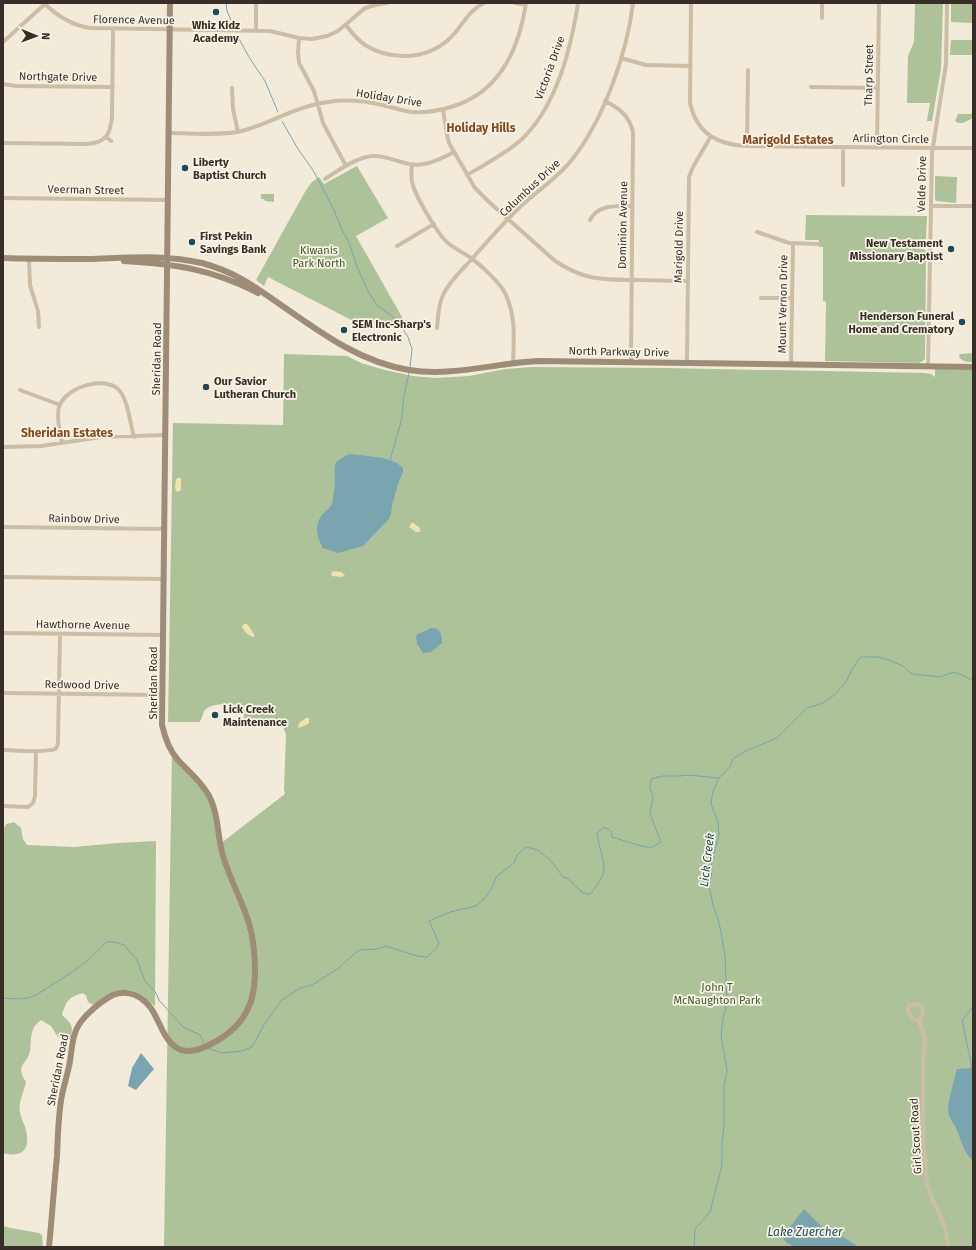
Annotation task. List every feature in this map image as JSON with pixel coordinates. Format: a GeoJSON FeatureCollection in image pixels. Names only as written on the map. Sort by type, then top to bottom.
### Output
{"type":"FeatureCollection","features":[{"type":"Feature","properties":{"kind":"main road","name":"Sheridan Road"},"geometry":{"type":"LineString","coordinates":[[49,1247],[62,1098],[74,1035],[83,1020],[110,997],[120,993],[129,993],[140,998],[150,1007],[168,1039],[175,1046],[187,1051],[196,1050],[210,1045],[233,1029],[243,1018],[249,1008],[254,985],[255,964],[253,942],[247,915],[222,854],[216,816],[210,798],[200,782],[177,759],[166,741],[162,725],[170,3]]}},
{"type":"Feature","properties":{"kind":"main road"},"geometry":{"type":"LineString","coordinates":[[167,281],[163,270],[154,260],[161,253],[168,242]]}},
{"type":"Feature","properties":{"kind":"main road"},"geometry":{"type":"LineString","coordinates":[[167,281],[175,268],[183,263],[174,254],[168,242]]}},
{"type":"Feature","properties":{"kind":"main road","name":"North Parkway Drive"},"geometry":{"type":"LineString","coordinates":[[3,258],[154,260],[183,263],[246,286],[282,306],[351,351],[377,362],[408,370],[453,372],[513,362],[538,361],[973,367]]}},
{"type":"Feature","properties":{"kind":"street","name":"Florence Avenue"},"geometry":{"type":"LineString","coordinates":[[44,3],[59,16],[76,25],[90,28],[113,30],[277,32],[299,38],[312,39],[331,34],[346,25],[365,8],[387,3]]}},
{"type":"Feature","properties":{"kind":"street"},"geometry":{"type":"LineString","coordinates":[[3,42],[44,3]]}},
{"type":"Feature","properties":{"kind":"street"},"geometry":{"type":"LineString","coordinates":[[256,3],[256,31]]}},
{"type":"Feature","properties":{"kind":"street"},"geometry":{"type":"LineString","coordinates":[[346,25],[363,43],[375,50],[394,56],[414,56],[430,52],[448,41],[471,12],[484,3]]}},
{"type":"Feature","properties":{"kind":"street"},"geometry":{"type":"LineString","coordinates":[[515,3],[526,4]]}},
{"type":"Feature","properties":{"kind":"street","name":"Victoria Drive"},"geometry":{"type":"LineString","coordinates":[[467,175],[492,161],[513,146],[528,132],[541,115],[552,95],[565,60],[574,28],[578,3]]}},
{"type":"Feature","properties":{"kind":"street","name":"Columbus Drive"},"geometry":{"type":"LineString","coordinates":[[437,328],[439,308],[444,292],[450,283],[508,219],[525,202],[554,179],[569,163],[588,135],[605,101],[621,58],[629,29],[633,3]]}},
{"type":"Feature","properties":{"kind":"street","name":"Arlington Circle"},"geometry":{"type":"LineString","coordinates":[[691,3],[690,98],[693,112],[699,124],[711,136],[727,144],[747,146],[973,148]]}},
{"type":"Feature","properties":{"kind":"street"},"geometry":{"type":"LineString","coordinates":[[822,3],[822,18]]}},
{"type":"Feature","properties":{"kind":"street","name":"Tharp Street"},"geometry":{"type":"LineString","coordinates":[[877,148],[879,3]]}},
{"type":"Feature","properties":{"kind":"street","name":"Velde Drive"},"geometry":{"type":"LineString","coordinates":[[928,367],[932,148],[946,64],[947,3]]}},
{"type":"Feature","properties":{"kind":"street","name":"Holiday Drive"},"geometry":{"type":"LineString","coordinates":[[169,133],[238,132],[255,127],[298,109],[337,101],[371,103],[412,112],[443,110],[460,104],[477,96],[501,73],[514,48],[521,29],[526,4]]}},
{"type":"Feature","properties":{"kind":"street"},"geometry":{"type":"LineString","coordinates":[[3,143],[86,144],[96,143],[106,137],[110,130],[112,116],[113,30]]}},
{"type":"Feature","properties":{"kind":"street"},"geometry":{"type":"LineString","coordinates":[[299,38],[299,62],[314,91],[323,123],[346,166]]}},
{"type":"Feature","properties":{"kind":"street"},"geometry":{"type":"LineString","coordinates":[[621,58],[646,66],[690,66]]}},
{"type":"Feature","properties":{"kind":"street"},"geometry":{"type":"LineString","coordinates":[[747,146],[748,70]]}},
{"type":"Feature","properties":{"kind":"street","name":"Northgate Drive"},"geometry":{"type":"LineString","coordinates":[[3,84],[16,86],[113,87]]}},
{"type":"Feature","properties":{"kind":"street"},"geometry":{"type":"LineString","coordinates":[[811,87],[878,88]]}},
{"type":"Feature","properties":{"kind":"street"},"geometry":{"type":"LineString","coordinates":[[232,88],[233,109],[238,132]]}},
{"type":"Feature","properties":{"kind":"street","name":"Dominion Avenue"},"geometry":{"type":"LineString","coordinates":[[605,101],[617,107],[624,113],[632,128],[631,362]]}},
{"type":"Feature","properties":{"kind":"street"},"geometry":{"type":"LineString","coordinates":[[443,110],[447,134],[454,152],[478,191],[554,260],[568,270],[598,279],[688,281]]}},
{"type":"Feature","properties":{"kind":"street","name":"Marigold Drive"},"geometry":{"type":"LineString","coordinates":[[687,363],[690,174],[711,136]]}},
{"type":"Feature","properties":{"kind":"street"},"geometry":{"type":"LineString","coordinates":[[106,137],[110,141]]}},
{"type":"Feature","properties":{"kind":"street"},"geometry":{"type":"LineString","coordinates":[[842,185],[843,147]]}},
{"type":"Feature","properties":{"kind":"street"},"geometry":{"type":"LineString","coordinates":[[325,179],[346,166],[363,158],[384,156],[412,164],[430,163],[454,152]]}},
{"type":"Feature","properties":{"kind":"street"},"geometry":{"type":"LineString","coordinates":[[412,164],[411,175],[414,187],[440,235],[446,242],[472,259],[500,285],[508,300],[513,318],[513,362]]}},
{"type":"Feature","properties":{"kind":"street","name":"Veerman Street"},"geometry":{"type":"LineString","coordinates":[[3,198],[168,200]]}},
{"type":"Feature","properties":{"kind":"street"},"geometry":{"type":"LineString","coordinates":[[590,220],[594,213],[602,208],[632,206]]}},
{"type":"Feature","properties":{"kind":"street"},"geometry":{"type":"LineString","coordinates":[[931,206],[973,206]]}},
{"type":"Feature","properties":{"kind":"street"},"geometry":{"type":"LineString","coordinates":[[397,246],[434,224]]}},
{"type":"Feature","properties":{"kind":"street"},"geometry":{"type":"LineString","coordinates":[[757,232],[784,242],[818,244]]}},
{"type":"Feature","properties":{"kind":"street","name":"Mount Vernon Drive"},"geometry":{"type":"LineString","coordinates":[[791,364],[792,243]]}},
{"type":"Feature","properties":{"kind":"street"},"geometry":{"type":"LineString","coordinates":[[923,245],[930,245]]}},
{"type":"Feature","properties":{"kind":"street"},"geometry":{"type":"LineString","coordinates":[[29,258],[30,285],[32,296],[38,312],[39,327]]}},
{"type":"Feature","properties":{"kind":"street"},"geometry":{"type":"LineString","coordinates":[[761,298],[792,298]]}},
{"type":"Feature","properties":{"kind":"street"},"geometry":{"type":"LineString","coordinates":[[62,444],[58,419],[62,400],[67,394],[77,389],[101,384],[112,386],[123,396],[134,436]]}},
{"type":"Feature","properties":{"kind":"street"},"geometry":{"type":"LineString","coordinates":[[20,390],[60,405]]}},
{"type":"Feature","properties":{"kind":"street"},"geometry":{"type":"LineString","coordinates":[[3,447],[28,447],[101,438],[166,435]]}},
{"type":"Feature","properties":{"kind":"street","name":"Rainbow Drive"},"geometry":{"type":"LineString","coordinates":[[3,527],[165,529]]}},
{"type":"Feature","properties":{"kind":"street"},"geometry":{"type":"LineString","coordinates":[[3,577],[164,579]]}},
{"type":"Feature","properties":{"kind":"street","name":"Hawthorne Avenue"},"geometry":{"type":"LineString","coordinates":[[3,633],[163,635]]}},
{"type":"Feature","properties":{"kind":"street"},"geometry":{"type":"LineString","coordinates":[[3,750],[49,750],[56,748],[58,740],[60,634]]}},
{"type":"Feature","properties":{"kind":"street","name":"Redwood Drive"},"geometry":{"type":"LineString","coordinates":[[3,693],[162,695]]}},
{"type":"Feature","properties":{"kind":"street"},"geometry":{"type":"LineString","coordinates":[[3,806],[28,806],[34,803],[36,750]]}},
{"type":"Feature","properties":{"kind":"street","name":"Girl Scout Road"},"geometry":{"type":"LineString","coordinates":[[919,1020],[913,1019],[908,1012],[910,1005],[918,1004],[922,1007],[923,1013],[919,1020],[925,1038],[923,1114],[928,1184],[932,1199],[944,1222],[948,1247]]}},
{"type":"Feature","properties":{"kind":"green space"},"geometry":{"type":"Polygon","coordinates":[[[915,3],[943,3],[941,69],[932,121],[927,121],[930,103],[907,103],[908,56],[914,42],[915,3]]]}},
{"type":"Feature","properties":{"kind":"green space"},"geometry":{"type":"Polygon","coordinates":[[[951,3],[973,3],[973,23],[951,22],[951,3]]]}},
{"type":"Feature","properties":{"kind":"green space"},"geometry":{"type":"Polygon","coordinates":[[[951,40],[973,40],[973,55],[950,55],[951,40]]]}},
{"type":"Feature","properties":{"kind":"green space"},"geometry":{"type":"Polygon","coordinates":[[[973,112],[973,118],[966,122],[960,123],[955,121],[958,114],[971,114],[973,112]]]}},
{"type":"Feature","properties":{"kind":"green space","name":"Kiwanis Park North"},"geometry":{"type":"Polygon","coordinates":[[[357,166],[388,218],[356,236],[402,317],[402,327],[363,326],[268,277],[264,286],[256,280],[306,190],[312,182],[319,177],[324,184],[357,166]]]}},
{"type":"Feature","properties":{"kind":"green space"},"geometry":{"type":"Polygon","coordinates":[[[935,176],[957,177],[956,203],[936,201],[935,176]]]}},
{"type":"Feature","properties":{"kind":"green space"},"geometry":{"type":"Polygon","coordinates":[[[261,194],[274,194],[274,202],[261,199],[261,194]]]}},
{"type":"Feature","properties":{"kind":"green space"},"geometry":{"type":"Polygon","coordinates":[[[806,215],[927,216],[926,239],[923,242],[923,248],[926,251],[925,359],[923,361],[919,363],[825,361],[826,302],[823,301],[823,247],[819,247],[819,240],[805,240],[806,215]]]}},
{"type":"Feature","properties":{"kind":"green space"},"geometry":{"type":"Polygon","coordinates":[[[973,353],[973,362],[962,360],[959,357],[960,354],[973,353]]]}},
{"type":"Feature","properties":{"kind":"green space","name":"John T McNaughton Park"},"geometry":{"type":"Polygon","coordinates":[[[284,354],[347,356],[361,363],[385,370],[413,376],[435,378],[469,376],[505,369],[532,367],[924,373],[931,374],[935,377],[935,367],[973,368],[973,1247],[164,1247],[172,752],[208,793],[220,844],[285,794],[286,734],[281,725],[246,723],[244,720],[243,708],[230,704],[219,704],[209,707],[205,710],[199,722],[168,722],[173,423],[283,425],[284,354]]]}},
{"type":"Feature","properties":{"kind":"green space"},"geometry":{"type":"Polygon","coordinates":[[[14,822],[21,828],[23,839],[27,845],[74,847],[156,841],[155,1006],[143,996],[129,990],[123,990],[112,994],[95,1006],[88,1002],[86,995],[82,993],[68,1001],[62,1015],[71,1025],[71,1038],[66,1040],[58,1037],[51,1026],[41,1020],[37,1023],[32,1034],[29,1056],[21,1068],[26,1082],[20,1101],[20,1109],[27,1134],[27,1140],[24,1149],[21,1152],[11,1154],[3,1153],[3,831],[6,824],[14,822]]]}},
{"type":"Feature","properties":{"kind":"green space"},"geometry":{"type":"Polygon","coordinates":[[[3,1226],[39,1233],[42,1235],[43,1247],[3,1247],[3,1226]]]}},
{"type":"Feature","properties":{"kind":"sand"},"geometry":{"type":"Polygon","coordinates":[[[181,478],[181,490],[178,492],[176,491],[175,487],[176,479],[181,478]]]}},
{"type":"Feature","properties":{"kind":"sand"},"geometry":{"type":"Polygon","coordinates":[[[412,522],[420,528],[420,532],[416,532],[409,527],[412,522]]]}},
{"type":"Feature","properties":{"kind":"sand"},"geometry":{"type":"Polygon","coordinates":[[[333,571],[341,572],[345,575],[342,577],[332,576],[331,574],[333,571]]]}},
{"type":"Feature","properties":{"kind":"sand"},"geometry":{"type":"Polygon","coordinates":[[[244,624],[247,624],[254,634],[254,637],[249,635],[244,630],[242,627],[244,624]]]}},
{"type":"Feature","properties":{"kind":"sand"},"geometry":{"type":"Polygon","coordinates":[[[306,718],[309,718],[309,723],[298,728],[299,723],[306,718]]]}},
{"type":"Feature","properties":{"kind":"water"},"geometry":{"type":"Polygon","coordinates":[[[350,454],[383,458],[397,463],[403,468],[403,472],[388,520],[363,546],[338,553],[323,548],[319,540],[317,527],[323,514],[332,503],[335,486],[336,462],[350,454]]]}},
{"type":"Feature","properties":{"kind":"water"},"geometry":{"type":"Polygon","coordinates":[[[431,628],[439,630],[442,643],[431,652],[423,653],[417,644],[416,636],[431,628]]]}},
{"type":"Feature","properties":{"kind":"water"},"geometry":{"type":"Polygon","coordinates":[[[141,1053],[154,1069],[136,1090],[128,1086],[132,1068],[141,1053]]]}},
{"type":"Feature","properties":{"kind":"water"},"geometry":{"type":"Polygon","coordinates":[[[973,1068],[973,1161],[965,1150],[956,1128],[949,1116],[948,1108],[957,1069],[973,1068]]]}},
{"type":"Feature","properties":{"kind":"water","name":"Lake Zuercher"},"geometry":{"type":"Polygon","coordinates":[[[804,1209],[823,1228],[840,1235],[859,1247],[794,1247],[787,1243],[782,1237],[804,1209]]]}},
{"type":"Feature","properties":{"kind":"waterway"},"geometry":{"type":"LineString","coordinates":[[226,3],[227,11],[234,27]]}},
{"type":"Feature","properties":{"kind":"waterway"},"geometry":{"type":"LineString","coordinates":[[238,37],[265,81],[278,112]]}},
{"type":"Feature","properties":{"kind":"waterway"},"geometry":{"type":"LineString","coordinates":[[282,121],[298,149],[313,170],[333,208],[348,240],[358,269],[368,291],[377,305],[397,320],[408,337],[412,349],[410,368]]}},
{"type":"Feature","properties":{"kind":"waterway"},"geometry":{"type":"LineString","coordinates":[[390,460],[401,422],[404,396],[409,373]]}},
{"type":"Feature","properties":{"kind":"waterway","name":"Lick Creek"},"geometry":{"type":"LineString","coordinates":[[694,1247],[695,1229],[710,1212],[722,1165],[724,1087],[727,1070],[721,1036],[723,1018],[727,1003],[725,956],[719,922],[709,887],[712,872],[711,864],[719,835],[718,822],[711,804],[713,791],[719,778],[729,768],[733,759],[744,752],[777,738],[807,708],[823,703],[833,696],[846,682],[860,657],[877,657],[889,660],[903,666],[912,674],[940,677],[954,672],[973,680]]}},
{"type":"Feature","properties":{"kind":"waterway"},"geometry":{"type":"LineString","coordinates":[[207,1048],[222,1053],[242,1051],[252,1047],[265,1023],[282,1000],[300,988],[312,985],[339,968],[359,950],[377,949],[386,946],[417,956],[427,957],[436,949],[439,943],[429,921],[450,912],[476,906],[485,898],[493,886],[496,877],[514,863],[517,855],[526,847],[538,850],[552,862],[563,877],[567,878],[582,892],[589,895],[597,886],[604,871],[597,833],[604,827],[611,831],[612,837],[638,845],[651,848],[661,842],[650,814],[653,796],[650,788],[651,779],[662,776],[688,775],[719,778]]}},
{"type":"Feature","properties":{"kind":"waterway"},"geometry":{"type":"LineString","coordinates":[[3,998],[23,999],[36,995],[80,966],[94,955],[106,942],[115,942],[124,945],[137,960],[145,981],[156,993],[159,1000],[183,1027],[200,1035],[204,1044]]}},
{"type":"Feature","properties":{"kind":"waterway"},"geometry":{"type":"LineString","coordinates":[[972,1068],[962,1020],[973,1007]]}},
{"type":"Feature","properties":{"kind":"place","name":"Whiz Kidz Academy"},"geometry":{"type":"Point","coordinates":[216,12]}},
{"type":"Feature","properties":{"kind":"place","name":"Liberty Baptist Church"},"geometry":{"type":"Point","coordinates":[185,168]}},
{"type":"Feature","properties":{"kind":"place","name":"First Pekin Savings Bank"},"geometry":{"type":"Point","coordinates":[192,242]}},
{"type":"Feature","properties":{"kind":"place","name":"New Testament Missionary Baptist"},"geometry":{"type":"Point","coordinates":[951,249]}},
{"type":"Feature","properties":{"kind":"place","name":"Henderson Funeral Home and Crematory"},"geometry":{"type":"Point","coordinates":[962,322]}},
{"type":"Feature","properties":{"kind":"place","name":"SEM Inc-Sharp's Electronic"},"geometry":{"type":"Point","coordinates":[344,330]}},
{"type":"Feature","properties":{"kind":"place","name":"Our Savior Lutheran Church"},"geometry":{"type":"Point","coordinates":[206,387]}},
{"type":"Feature","properties":{"kind":"place","name":"Lick Creek Maintenance"},"geometry":{"type":"Point","coordinates":[215,715]}},
{"type":"Feature","properties":{"kind":"district","name":"Holiday Hills"},"geometry":{"type":"Point","coordinates":[481,128]}},
{"type":"Feature","properties":{"kind":"district","name":"Marigold Estates"},"geometry":{"type":"Point","coordinates":[788,140]}},
{"type":"Feature","properties":{"kind":"district","name":"Sheridan Estates"},"geometry":{"type":"Point","coordinates":[67,433]}}]}
